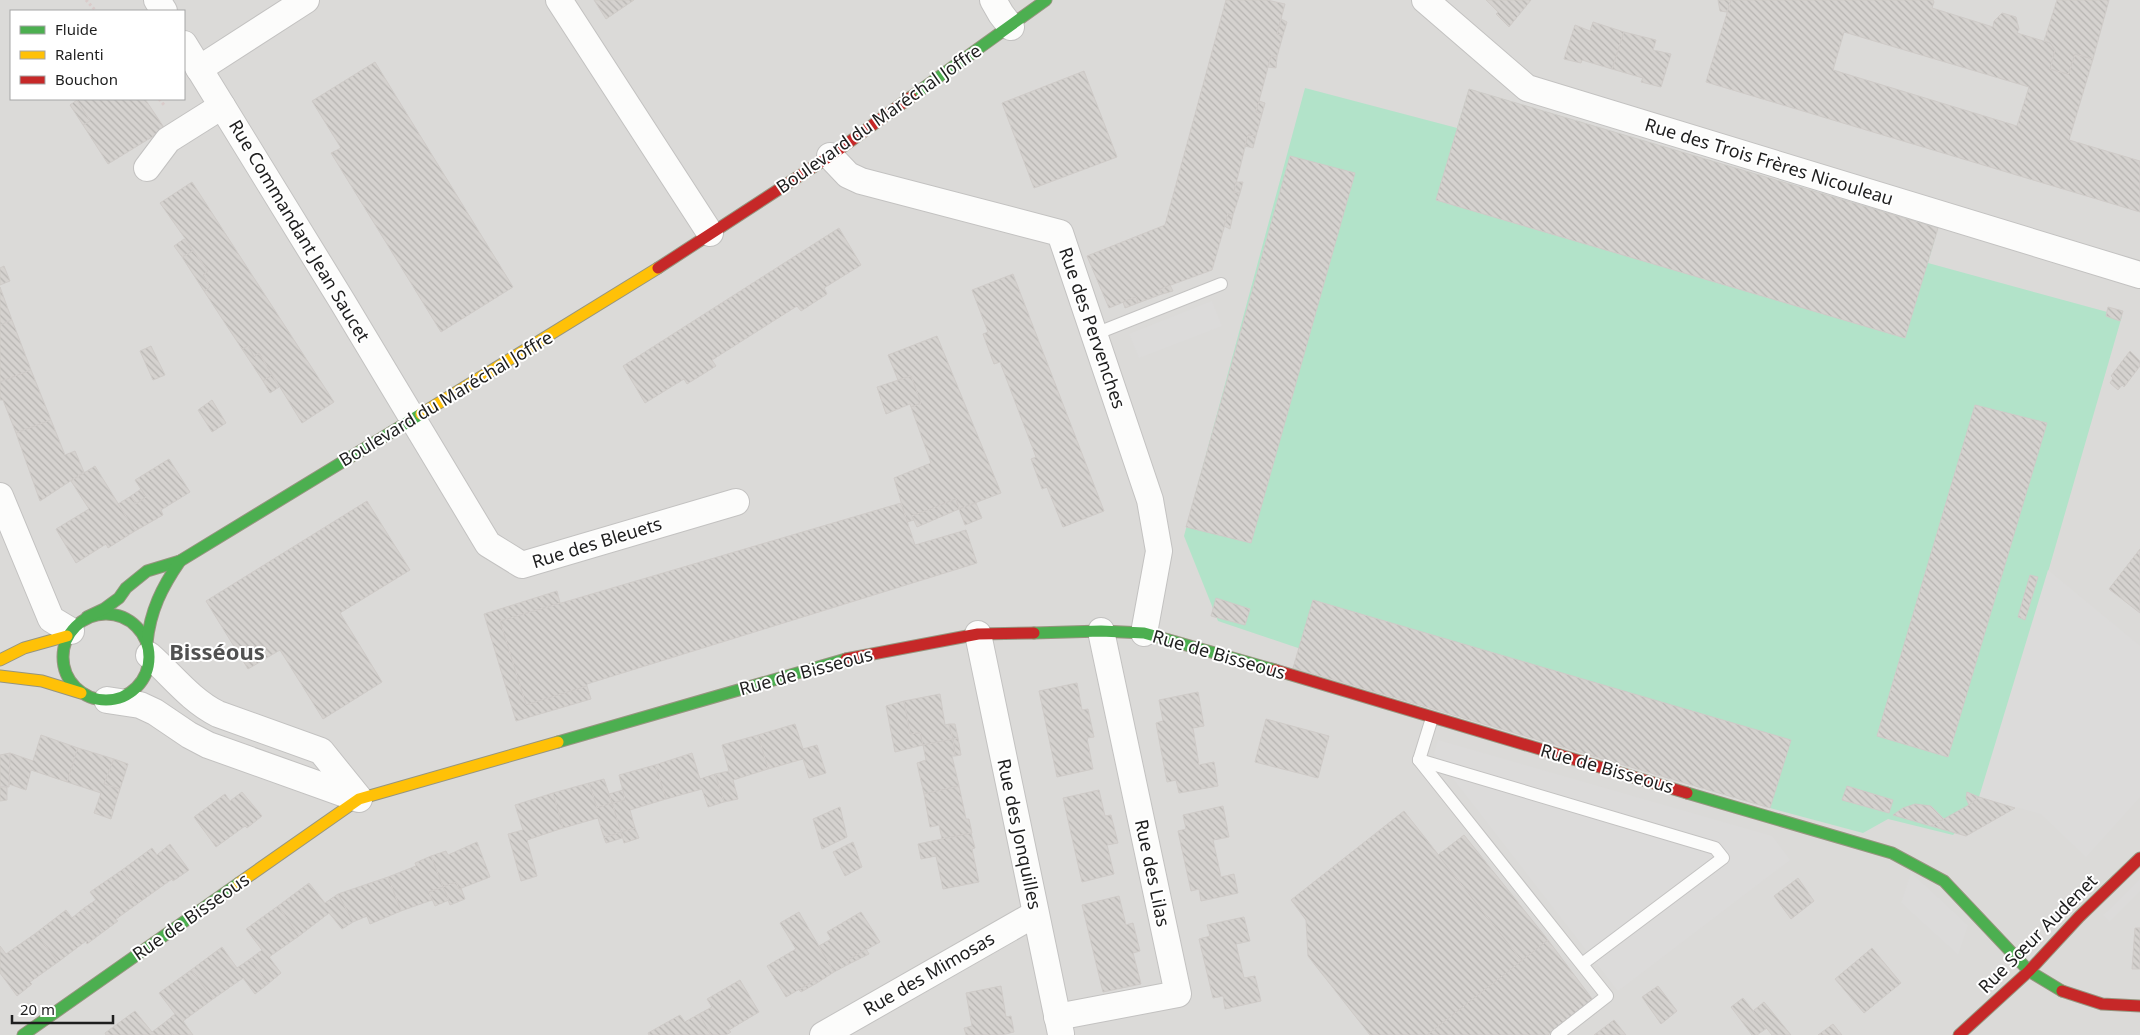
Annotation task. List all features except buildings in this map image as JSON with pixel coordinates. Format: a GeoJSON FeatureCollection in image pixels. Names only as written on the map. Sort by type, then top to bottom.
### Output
{"type":"FeatureCollection","features":[{"type":"Feature","properties":{"kind":"street"},"geometry":{"type":"LineString","coordinates":[[199,69],[306,0]]}},
{"type":"Feature","properties":{"kind":"street"},"geometry":{"type":"LineString","coordinates":[[559,0],[710,233]]}},
{"type":"Feature","properties":{"kind":"street"},"geometry":{"type":"LineString","coordinates":[[993,0],[1011,27]]}},
{"type":"Feature","properties":{"kind":"street","name":"Boulevard du Maréchal Joffre"},"geometry":{"type":"LineString","coordinates":[[0,660],[75,628],[120,598],[126,588],[147,571],[180,561],[633,284],[830,156],[1046,0]]}},
{"type":"Feature","properties":{"kind":"street","name":"Rue des Trois Frères Nicouleau"},"geometry":{"type":"LineString","coordinates":[[1425,0],[1528,88],[2140,276]]}},
{"type":"Feature","properties":{"kind":"street","name":"Rue Commandant Jean Saucet"},"geometry":{"type":"LineString","coordinates":[[185,46],[413,419]]}},
{"type":"Feature","properties":{"kind":"street"},"geometry":{"type":"LineString","coordinates":[[147,168],[168,140],[222,106]]}},
{"type":"Feature","properties":{"kind":"street","name":"Rue des Pervenches"},"geometry":{"type":"LineString","coordinates":[[830,156],[848,175],[861,181],[1060,233],[1150,500],[1160,551],[1144,633]]}},
{"type":"Feature","properties":{"kind":"street","name":"Rue des Bleuets"},"geometry":{"type":"LineString","coordinates":[[413,419],[488,544],[522,566],[736,502]]}},
{"type":"Feature","properties":{"kind":"street"},"geometry":{"type":"LineString","coordinates":[[0,496],[51,619],[75,628]]}},
{"type":"Feature","properties":{"kind":"street","name":"Boulevard du Maréchal Joffre"},"geometry":{"type":"LineString","coordinates":[[148,649],[148,625],[156,598],[180,561]]}},
{"type":"Feature","properties":{"kind":"street"},"geometry":{"type":"LineString","coordinates":[[81,693],[65,674],[62,648],[75,628],[101,613],[116,614],[130,620],[141,630],[148,649],[180,687],[204,707],[218,714],[321,751],[360,798]]}},
{"type":"Feature","properties":{"kind":"street","name":"Rue de Bisseous"},"geometry":{"type":"LineString","coordinates":[[23,1035],[360,798],[861,655],[978,634],[1101,631],[1144,633],[1217,652],[1432,718],[1892,853],[1944,882],[2029,971],[2063,992],[2102,1004],[2140,1006]]}},
{"type":"Feature","properties":{"kind":"street","name":"Rue des Lilas"},"geometry":{"type":"LineString","coordinates":[[1059,1026],[1178,994],[1101,631]]}},
{"type":"Feature","properties":{"kind":"street","name":"Rue des Jonquilles"},"geometry":{"type":"LineString","coordinates":[[978,634],[1059,1026]]}},
{"type":"Feature","properties":{"kind":"street"},"geometry":{"type":"LineString","coordinates":[[107,700],[120,698],[132,692],[142,682],[148,670],[148,649]]}},
{"type":"Feature","properties":{"kind":"street"},"geometry":{"type":"LineString","coordinates":[[0,676],[31,677],[50,682],[94,699],[140,705],[155,712],[189,735],[208,745],[360,798]]}},
{"type":"Feature","properties":{"kind":"street","name":"Rue Sœur Audenet"},"geometry":{"type":"LineString","coordinates":[[1960,1035],[2029,971],[2140,858]]}},
{"type":"Feature","properties":{"kind":"street","name":"Rue des Mimosas"},"geometry":{"type":"LineString","coordinates":[[823,1035],[1035,914]]}},
{"type":"Feature","properties":{"kind":"lane"},"geometry":{"type":"LineString","coordinates":[[1095,334],[1221,284]]}},
{"type":"Feature","properties":{"kind":"lane"},"geometry":{"type":"LineString","coordinates":[[1419,760],[1432,718]]}},
{"type":"Feature","properties":{"kind":"lane"},"geometry":{"type":"LineString","coordinates":[[1419,760],[1607,996],[1557,1035]]}},
{"type":"Feature","properties":{"kind":"lane"},"geometry":{"type":"LineString","coordinates":[[1419,760],[1715,848],[1723,858],[1582,964]]}},
{"type":"Feature","properties":{"kind":"path"},"geometry":{"type":"LineString","coordinates":[[86,0],[95,10]]}},
{"type":"Feature","properties":{"kind":"shaded area"},"geometry":{"type":"Polygon","coordinates":[[[0,0],[2140,0],[2140,1035],[0,1035],[0,0]]]}},
{"type":"Feature","properties":{"kind":"shaded area"},"geometry":{"type":"Polygon","coordinates":[[[1212,301],[1222,326],[1139,358],[1129,334],[1212,301]]]}},
{"type":"Feature","properties":{"kind":"shaded area"},"geometry":{"type":"Polygon","coordinates":[[[2048,570],[2140,646],[2140,797],[2086,857],[2041,814],[1979,797],[2048,570]]]}},
{"type":"Feature","properties":{"kind":"shaded area"},"geometry":{"type":"Polygon","coordinates":[[[1438,740],[1772,836],[1790,860],[1618,991],[1434,754],[1438,740]]]}},
{"type":"Feature","properties":{"kind":"shaded area"},"geometry":{"type":"Polygon","coordinates":[[[1911,872],[1968,925],[1958,955],[1901,903],[1911,872]]]}},
{"type":"Feature","properties":{"kind":"shaded area"},"geometry":{"type":"Polygon","coordinates":[[[2140,879],[2140,891],[2109,922],[2103,915],[2140,879]]]}},
{"type":"Feature","properties":{"kind":"green space"},"geometry":{"type":"Polygon","coordinates":[[[1305,88],[1457,128],[1469,89],[1938,228],[1928,263],[2122,316],[1981,804],[1953,835],[1888,819],[1863,833],[1770,808],[1218,621],[1184,536],[1305,88]]]}},
{"type":"Feature","properties":{"kind":"traffic: fast"},"geometry":{"type":"LineString","coordinates":[[911,97],[1046,0]]}},
{"type":"Feature","properties":{"kind":"traffic: fast"},"geometry":{"type":"LineString","coordinates":[[87,617],[104,609],[119,598],[126,588],[147,571],[180,561],[421,414]]}},
{"type":"Feature","properties":{"kind":"traffic: fast"},"geometry":{"type":"LineString","coordinates":[[147,643],[151,620],[158,600],[180,561]]}},
{"type":"Feature","properties":{"kind":"traffic: fast"},"geometry":{"type":"LineString","coordinates":[[98,614],[114,614],[123,617],[137,626],[146,640],[149,657],[146,674],[137,688],[123,697],[114,700],[98,700],[82,693],[70,681],[63,665],[63,649],[70,633],[82,621],[98,614]]}},
{"type":"Feature","properties":{"kind":"traffic: fast"},"geometry":{"type":"LineString","coordinates":[[1034,633],[1101,631],[1144,633],[1275,670]]}},
{"type":"Feature","properties":{"kind":"traffic: fast"},"geometry":{"type":"LineString","coordinates":[[558,742],[846,659]]}},
{"type":"Feature","properties":{"kind":"traffic: fast"},"geometry":{"type":"LineString","coordinates":[[1687,793],[1892,853],[1944,881],[2029,971],[2062,991]]}},
{"type":"Feature","properties":{"kind":"traffic: fast"},"geometry":{"type":"LineString","coordinates":[[23,1035],[239,883]]}},
{"type":"Feature","properties":{"kind":"traffic: slow"},"geometry":{"type":"LineString","coordinates":[[421,414],[658,268]]}},
{"type":"Feature","properties":{"kind":"traffic: slow"},"geometry":{"type":"LineString","coordinates":[[0,660],[24,648],[67,636]]}},
{"type":"Feature","properties":{"kind":"traffic: slow"},"geometry":{"type":"LineString","coordinates":[[0,676],[42,681],[81,693]]}},
{"type":"Feature","properties":{"kind":"traffic: slow"},"geometry":{"type":"LineString","coordinates":[[239,883],[359,799],[558,742]]}},
{"type":"Feature","properties":{"kind":"traffic: jam"},"geometry":{"type":"LineString","coordinates":[[658,268],[830,156],[911,97]]}},
{"type":"Feature","properties":{"kind":"traffic: jam"},"geometry":{"type":"LineString","coordinates":[[846,659],[978,634],[1034,633]]}},
{"type":"Feature","properties":{"kind":"traffic: jam"},"geometry":{"type":"LineString","coordinates":[[1275,670],[1687,793]]}},
{"type":"Feature","properties":{"kind":"traffic: jam"},"geometry":{"type":"LineString","coordinates":[[1959,1035],[2029,971],[2079,917],[2140,858]]}},
{"type":"Feature","properties":{"kind":"traffic: jam"},"geometry":{"type":"LineString","coordinates":[[2062,991],[2102,1004],[2140,1006]]}},
{"type":"Feature","properties":{"kind":"district","name":"Bisséous"},"geometry":{"type":"Point","coordinates":[217,652]}}]}
